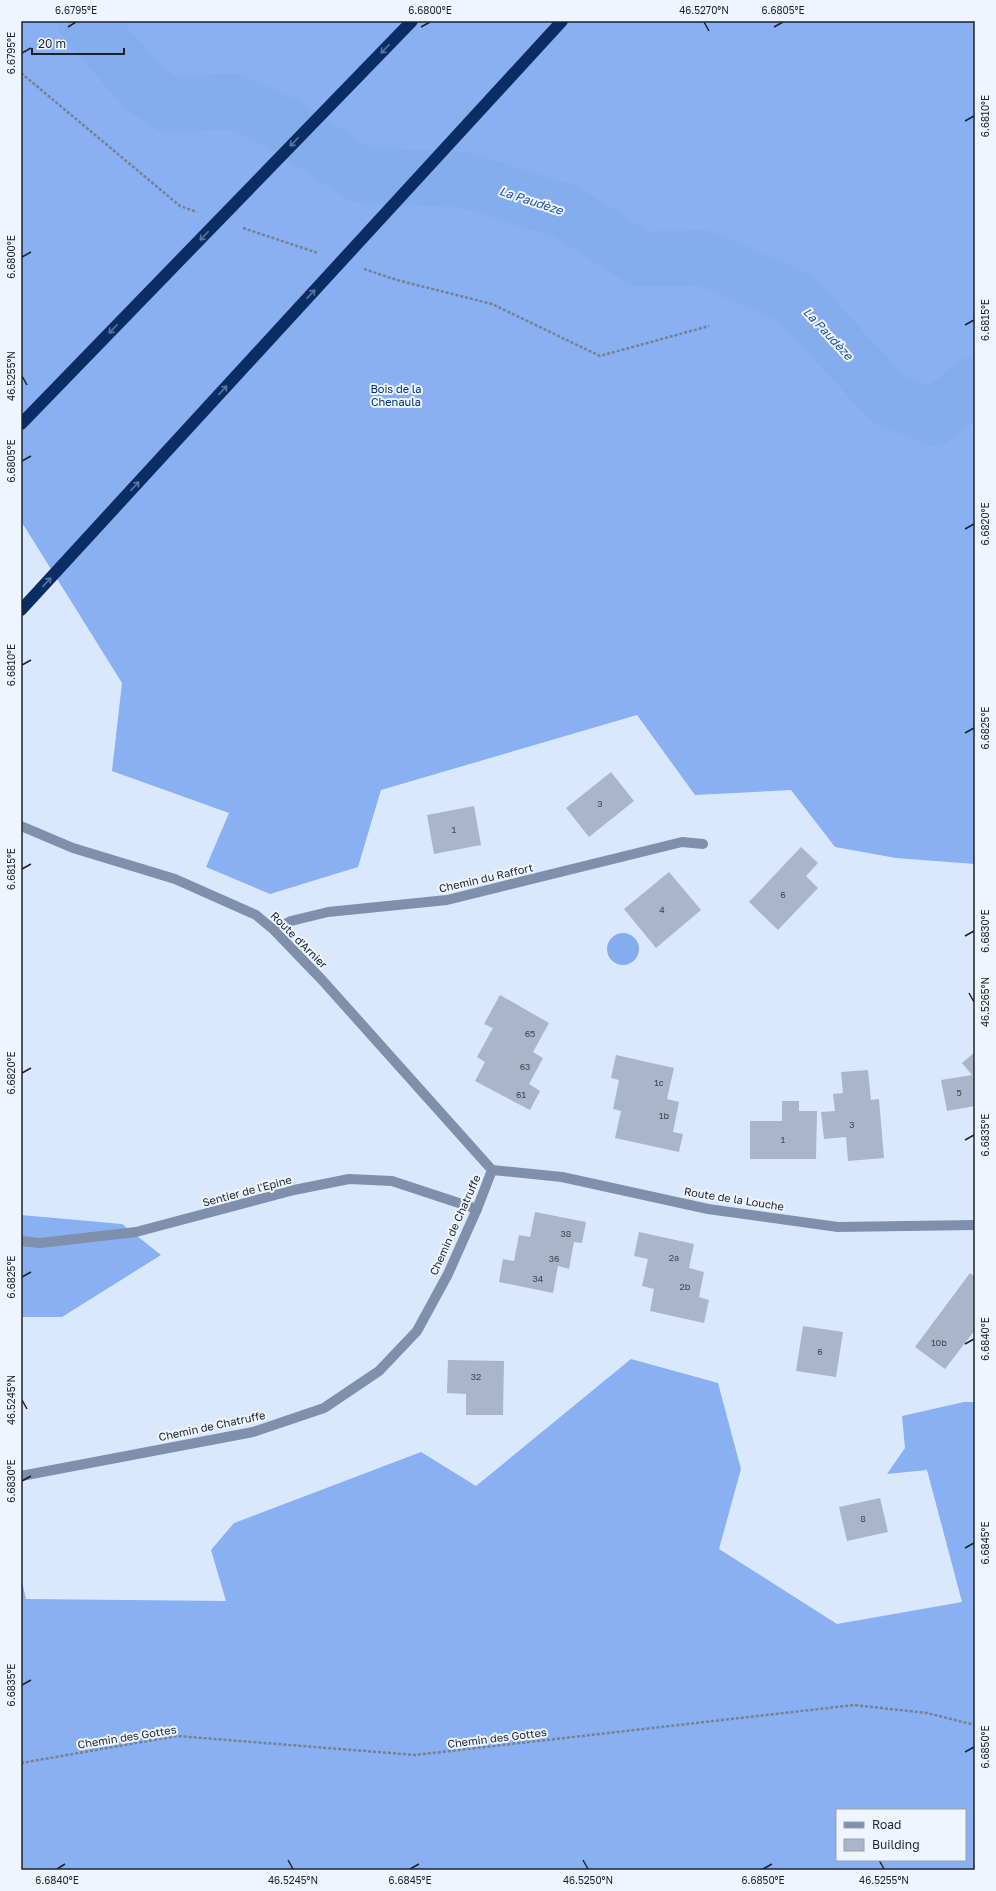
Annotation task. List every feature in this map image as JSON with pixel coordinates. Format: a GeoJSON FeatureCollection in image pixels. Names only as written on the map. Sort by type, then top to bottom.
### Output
{"type":"FeatureCollection","features":[{"type":"Feature","properties":{"kind":"highway"},"geometry":{"type":"LineString","coordinates":[[21,424],[412,21]]}},
{"type":"Feature","properties":{"kind":"highway"},"geometry":{"type":"LineString","coordinates":[[21,610],[562,21]]}},
{"type":"Feature","properties":{"kind":"street","name":"Route d'Arnier"},"geometry":{"type":"LineString","coordinates":[[21,826],[72,848],[175,879],[256,915],[274,930],[344,1004],[492,1170]]}},
{"type":"Feature","properties":{"kind":"street","name":"Chemin du Raffort"},"geometry":{"type":"LineString","coordinates":[[274,930],[291,921],[328,912],[447,900],[682,842],[703,844]]}},
{"type":"Feature","properties":{"kind":"street","name":"Chemin de Chatruffe"},"geometry":{"type":"LineString","coordinates":[[21,1476],[253,1432],[324,1408],[379,1371],[417,1331],[448,1274],[477,1209],[492,1170]]}},
{"type":"Feature","properties":{"kind":"street","name":"Route de la Louche"},"geometry":{"type":"LineString","coordinates":[[492,1170],[562,1177],[708,1210],[838,1227],[975,1225]]}},
{"type":"Feature","properties":{"kind":"street","name":"Sentier de l'Epine"},"geometry":{"type":"LineString","coordinates":[[21,1241],[40,1243],[136,1232],[294,1190],[349,1179],[392,1181],[477,1209]]}},
{"type":"Feature","properties":{"kind":"path","name":"Chemin des Gottes"},"geometry":{"type":"LineString","coordinates":[[21,1763],[177,1736],[415,1755],[854,1705],[927,1712],[975,1725]]}},
{"type":"Feature","properties":{"kind":"green space","name":"Bois de la Chenaula"},"geometry":{"type":"Polygon","coordinates":[[[21,21],[975,21],[975,864],[896,858],[835,847],[791,790],[695,795],[637,715],[381,790],[358,867],[270,894],[206,867],[229,813],[112,771],[122,683],[21,521],[21,21]]]}},
{"type":"Feature","properties":{"kind":"green space"},"geometry":{"type":"Polygon","coordinates":[[[21,1215],[122,1224],[161,1255],[62,1317],[21,1317],[21,1215]]]}},
{"type":"Feature","properties":{"kind":"green space"},"geometry":{"type":"Polygon","coordinates":[[[631,1359],[718,1383],[741,1469],[719,1549],[837,1624],[962,1602],[927,1470],[887,1474],[905,1448],[902,1416],[964,1402],[975,1402],[975,1870],[21,1870],[21,1577],[26,1599],[226,1601],[211,1550],[234,1523],[421,1452],[476,1486],[631,1359]]]}},
{"type":"Feature","properties":{"kind":"shaded area"},"geometry":{"type":"Polygon","coordinates":[[[620,933],[626,933],[635,937],[639,949],[635,961],[626,965],[620,965],[611,961],[607,952],[607,946],[611,937],[620,933]]]}},
{"type":"Feature","properties":{"kind":"building"},"geometry":{"type":"Polygon","coordinates":[[[611,772],[634,801],[589,837],[566,808],[611,772]]]}},
{"type":"Feature","properties":{"kind":"building"},"geometry":{"type":"Polygon","coordinates":[[[474,806],[481,845],[434,854],[427,815],[474,806]]]}},
{"type":"Feature","properties":{"kind":"building"},"geometry":{"type":"Polygon","coordinates":[[[801,847],[818,863],[806,876],[818,888],[778,930],[749,902],[801,847]]]}},
{"type":"Feature","properties":{"kind":"building"},"geometry":{"type":"Polygon","coordinates":[[[669,872],[701,910],[656,948],[624,909],[669,872]]]}},
{"type":"Feature","properties":{"kind":"building"},"geometry":{"type":"Polygon","coordinates":[[[500,995],[549,1023],[533,1052],[543,1058],[529,1084],[540,1091],[530,1110],[475,1081],[485,1062],[477,1057],[493,1028],[484,1024],[500,995]]]}},
{"type":"Feature","properties":{"kind":"building"},"geometry":{"type":"Polygon","coordinates":[[[975,1052],[975,1106],[947,1111],[941,1080],[972,1075],[962,1063],[975,1052]]]}},
{"type":"Feature","properties":{"kind":"building"},"geometry":{"type":"Polygon","coordinates":[[[616,1055],[674,1068],[667,1099],[679,1102],[673,1132],[683,1134],[679,1152],[615,1138],[621,1111],[613,1109],[619,1080],[611,1078],[616,1055]]]}},
{"type":"Feature","properties":{"kind":"building"},"geometry":{"type":"Polygon","coordinates":[[[868,1070],[871,1100],[879,1099],[884,1158],[848,1161],[846,1137],[824,1139],[821,1112],[835,1111],[833,1094],[843,1093],[841,1072],[868,1070]]]}},
{"type":"Feature","properties":{"kind":"building"},"geometry":{"type":"Polygon","coordinates":[[[782,1101],[799,1101],[799,1111],[817,1111],[816,1159],[750,1159],[750,1121],[782,1121],[782,1101]]]}},
{"type":"Feature","properties":{"kind":"building"},"geometry":{"type":"Polygon","coordinates":[[[535,1212],[586,1222],[582,1243],[574,1242],[569,1269],[558,1266],[553,1293],[499,1282],[503,1259],[514,1261],[519,1235],[530,1237],[535,1212]]]}},
{"type":"Feature","properties":{"kind":"building"},"geometry":{"type":"Polygon","coordinates":[[[639,1232],[694,1244],[689,1268],[704,1272],[699,1297],[709,1300],[704,1323],[650,1311],[654,1289],[642,1286],[648,1259],[634,1256],[639,1232]]]}},
{"type":"Feature","properties":{"kind":"building"},"geometry":{"type":"Polygon","coordinates":[[[970,1273],[975,1277],[975,1330],[945,1369],[915,1347],[970,1273]]]}},
{"type":"Feature","properties":{"kind":"building"},"geometry":{"type":"Polygon","coordinates":[[[803,1326],[843,1332],[836,1377],[796,1371],[803,1326]]]}},
{"type":"Feature","properties":{"kind":"building"},"geometry":{"type":"Polygon","coordinates":[[[448,1360],[504,1361],[503,1415],[466,1415],[466,1394],[447,1393],[448,1360]]]}},
{"type":"Feature","properties":{"kind":"building"},"geometry":{"type":"Polygon","coordinates":[[[880,1498],[888,1532],[847,1541],[839,1507],[880,1498]]]}},
{"type":"Feature","properties":{"kind":"waterway","name":"La Paudèze"},"geometry":{"type":"LineString","coordinates":[[85,21],[145,89],[169,105],[233,101],[284,124],[361,175],[465,180],[567,212],[640,259],[704,258],[795,298],[888,399],[934,418],[975,383]]}}]}
